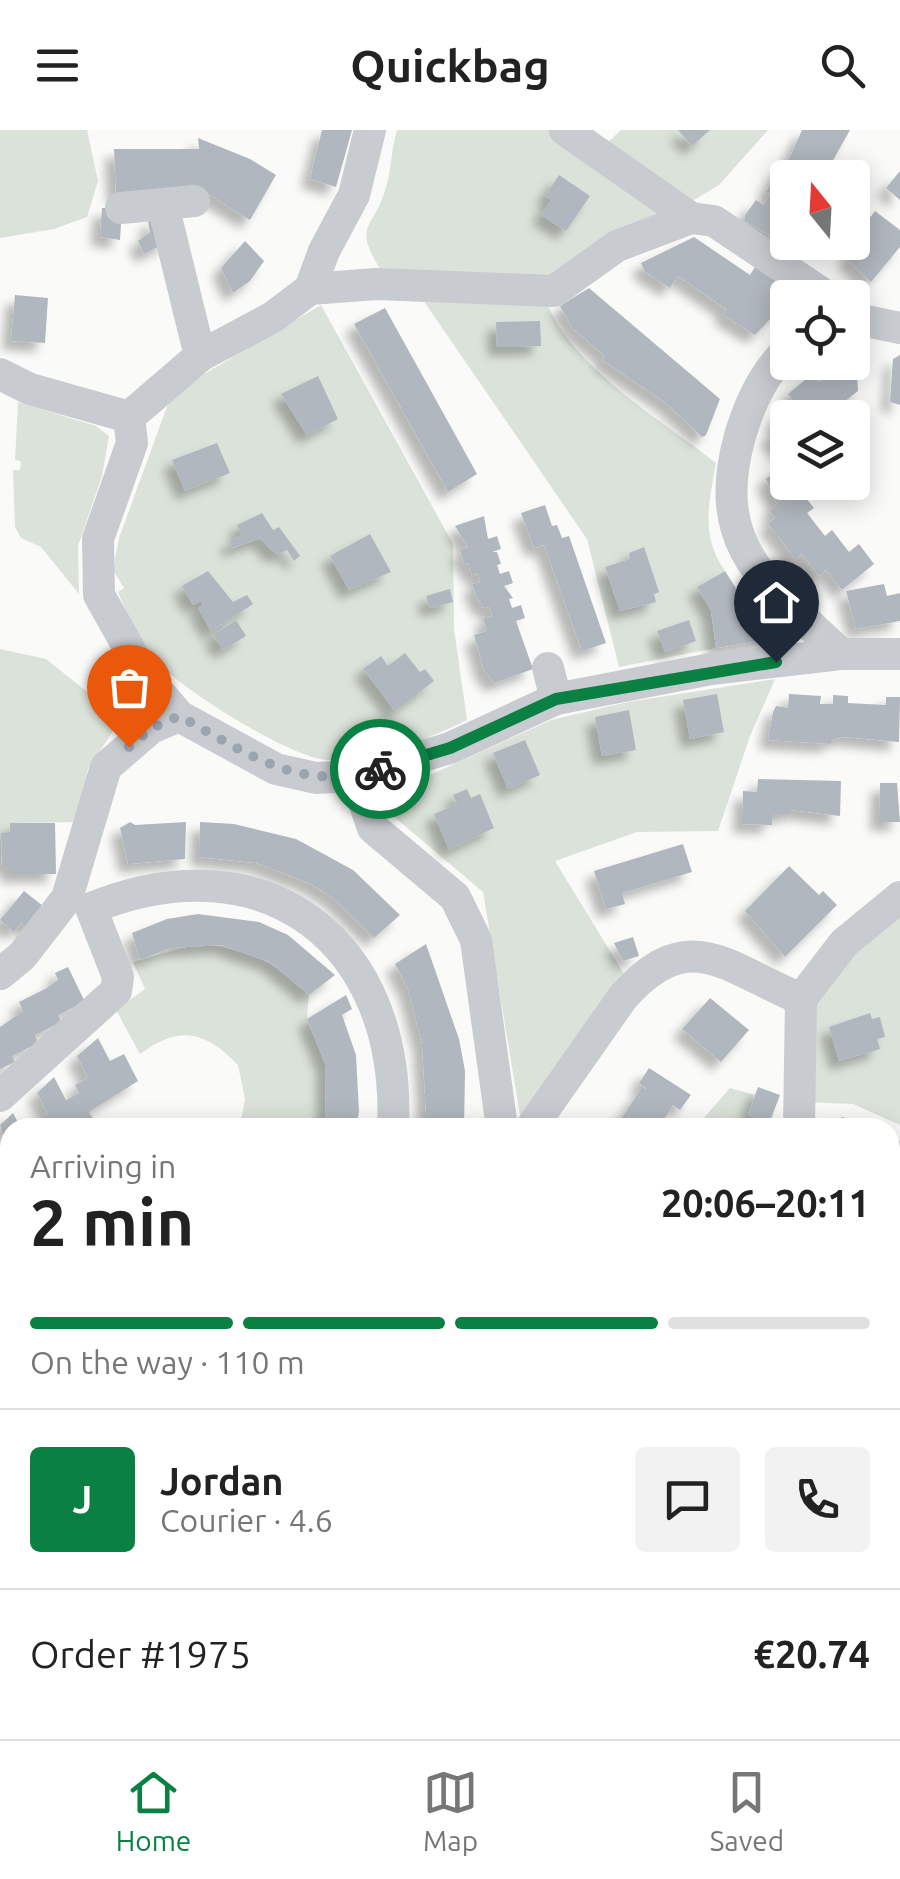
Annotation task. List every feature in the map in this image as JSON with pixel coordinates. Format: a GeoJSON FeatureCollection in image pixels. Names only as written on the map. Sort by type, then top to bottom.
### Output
{"type":"FeatureCollection","features":[{"type":"Feature","properties":{"kind":"street"},"geometry":{"type":"LineString","coordinates":[[129,417],[200,356],[273,317],[310,289],[324,251],[354,195],[370,130]]}},
{"type":"Feature","properties":{"kind":"street"},"geometry":{"type":"LineString","coordinates":[[565,130],[691,218],[714,221],[802,280]]}},
{"type":"Feature","properties":{"kind":"street"},"geometry":{"type":"LineString","coordinates":[[121,208],[179,203],[200,356]]}},
{"type":"Feature","properties":{"kind":"street"},"geometry":{"type":"LineString","coordinates":[[310,289],[554,291],[617,246],[691,218]]}},
{"type":"Feature","properties":{"kind":"street"},"geometry":{"type":"LineString","coordinates":[[870,322],[900,328]]}},
{"type":"Feature","properties":{"kind":"street"},"geometry":{"type":"LineString","coordinates":[[770,364],[752,377],[729,478],[731,518],[747,555],[771,588],[841,654]]}},
{"type":"Feature","properties":{"kind":"street"},"geometry":{"type":"LineString","coordinates":[[0,374],[30,389],[129,417]]}},
{"type":"Feature","properties":{"kind":"street"},"geometry":{"type":"LineString","coordinates":[[129,417],[132,443],[98,539],[98,595],[144,675],[179,716],[276,768],[316,778],[354,776],[450,748],[552,684],[841,654],[900,654]]}},
{"type":"Feature","properties":{"kind":"street"},"geometry":{"type":"LineString","coordinates":[[0,1096],[116,991],[118,976],[79,903],[106,767],[152,728],[179,716]]}},
{"type":"Feature","properties":{"kind":"street"},"geometry":{"type":"LineString","coordinates":[[354,776],[373,828],[455,897],[476,940],[501,1118]]}},
{"type":"Feature","properties":{"kind":"street"},"geometry":{"type":"LineString","coordinates":[[0,974],[79,903],[159,886],[193,885],[262,896],[295,910],[344,949],[365,982],[384,1030],[391,1064],[393,1118]]}},
{"type":"Feature","properties":{"kind":"street"},"geometry":{"type":"LineString","coordinates":[[799,1118],[801,999],[844,944],[900,897]]}},
{"type":"Feature","properties":{"kind":"street"},"geometry":{"type":"LineString","coordinates":[[538,1118],[623,996],[641,977],[678,954],[702,955],[801,999]]}},
{"type":"Feature","properties":{"kind":"shaded area"},"geometry":{"type":"Polygon","coordinates":[[[0,130],[87,130],[98,181],[87,217],[54,229],[0,238],[0,130]]]}},
{"type":"Feature","properties":{"kind":"shaded area"},"geometry":{"type":"Polygon","coordinates":[[[397,130],[549,130],[670,219],[560,276],[384,275],[366,236],[386,187],[397,130]]]}},
{"type":"Feature","properties":{"kind":"shaded area"},"geometry":{"type":"Polygon","coordinates":[[[621,130],[768,130],[719,185],[692,201],[604,146],[621,130]]]}},
{"type":"Feature","properties":{"kind":"shaded area"},"geometry":{"type":"Polygon","coordinates":[[[423,300],[546,300],[558,324],[596,369],[716,463],[709,532],[725,571],[697,587],[711,610],[716,648],[619,667],[587,539],[423,300]]]}},
{"type":"Feature","properties":{"kind":"shaded area"},"geometry":{"type":"Polygon","coordinates":[[[321,305],[453,544],[454,629],[467,720],[379,754],[326,760],[287,747],[236,719],[186,687],[155,659],[130,618],[118,592],[124,588],[113,570],[119,538],[172,393],[321,305]],[[268,524],[229,542],[233,548],[261,538],[279,554],[286,550],[268,524]]]}},
{"type":"Feature","properties":{"kind":"shaded area"},"geometry":{"type":"Polygon","coordinates":[[[18,402],[96,426],[109,436],[102,476],[78,546],[79,594],[41,547],[21,538],[15,527],[13,470],[20,470],[21,461],[15,460],[18,402]]]}},
{"type":"Feature","properties":{"kind":"shaded area"},"geometry":{"type":"Polygon","coordinates":[[[0,649],[46,659],[121,719],[88,769],[76,822],[10,823],[10,833],[1,834],[0,867],[0,649]]]}},
{"type":"Feature","properties":{"kind":"shaded area"},"geometry":{"type":"Polygon","coordinates":[[[775,679],[750,736],[718,831],[637,832],[555,861],[632,987],[529,1118],[521,1118],[483,892],[392,815],[399,789],[551,720],[628,702],[775,679]]]}},
{"type":"Feature","properties":{"kind":"shaded area"},"geometry":{"type":"Polygon","coordinates":[[[900,914],[900,1118],[884,1118],[853,1104],[804,1102],[815,999],[832,969],[900,914]]]}},
{"type":"Feature","properties":{"kind":"shaded area"},"geometry":{"type":"Polygon","coordinates":[[[196,944],[243,952],[285,973],[309,995],[307,1019],[325,1063],[326,1118],[242,1118],[245,1099],[238,1065],[203,1038],[167,1039],[140,1054],[116,1010],[145,989],[133,962],[196,944]]]}},
{"type":"Feature","properties":{"kind":"shaded area"},"geometry":{"type":"Polygon","coordinates":[[[730,1088],[755,1095],[748,1115],[757,1118],[704,1118],[730,1088]]]}},
{"type":"Feature","properties":{"kind":"building"},"geometry":{"type":"Polygon","coordinates":[[[322,130],[352,130],[336,187],[310,179],[322,130]]]}},
{"type":"Feature","properties":{"kind":"building"},"geometry":{"type":"Polygon","coordinates":[[[678,130],[710,130],[692,146],[678,130]]]}},
{"type":"Feature","properties":{"kind":"building"},"geometry":{"type":"Polygon","coordinates":[[[802,130],[850,130],[833,160],[789,160],[802,130]]]}},
{"type":"Feature","properties":{"kind":"building"},"geometry":{"type":"Polygon","coordinates":[[[198,138],[250,159],[276,175],[250,220],[200,189],[116,195],[114,149],[199,149],[198,138]]]}},
{"type":"Feature","properties":{"kind":"building"},"geometry":{"type":"Polygon","coordinates":[[[900,171],[900,200],[886,188],[900,171]]]}},
{"type":"Feature","properties":{"kind":"building"},"geometry":{"type":"Polygon","coordinates":[[[559,175],[590,196],[566,231],[541,215],[551,200],[545,196],[559,175]]]}},
{"type":"Feature","properties":{"kind":"building"},"geometry":{"type":"Polygon","coordinates":[[[770,194],[770,235],[744,221],[756,200],[764,205],[770,194]]]}},
{"type":"Feature","properties":{"kind":"building"},"geometry":{"type":"Polygon","coordinates":[[[102,208],[122,208],[120,240],[100,237],[102,208]]]}},
{"type":"Feature","properties":{"kind":"building"},"geometry":{"type":"Polygon","coordinates":[[[875,211],[900,230],[900,247],[871,282],[848,260],[870,260],[870,218],[875,211]]]}},
{"type":"Feature","properties":{"kind":"building"},"geometry":{"type":"Polygon","coordinates":[[[157,217],[168,242],[144,254],[138,241],[150,232],[148,222],[157,217]]]}},
{"type":"Feature","properties":{"kind":"building"},"geometry":{"type":"Polygon","coordinates":[[[694,237],[750,275],[755,267],[775,280],[770,280],[770,319],[755,335],[723,315],[726,309],[678,276],[670,288],[645,272],[641,263],[694,237]]]}},
{"type":"Feature","properties":{"kind":"building"},"geometry":{"type":"Polygon","coordinates":[[[245,241],[264,261],[250,281],[233,293],[221,268],[245,241]]]}},
{"type":"Feature","properties":{"kind":"building"},"geometry":{"type":"Polygon","coordinates":[[[589,288],[720,399],[706,435],[702,437],[666,403],[602,360],[605,356],[572,328],[560,306],[589,288]]]}},
{"type":"Feature","properties":{"kind":"building"},"geometry":{"type":"Polygon","coordinates":[[[15,295],[48,298],[45,343],[11,341],[15,295]]]}},
{"type":"Feature","properties":{"kind":"building"},"geometry":{"type":"Polygon","coordinates":[[[385,308],[477,474],[448,492],[354,324],[385,308]]]}},
{"type":"Feature","properties":{"kind":"building"},"geometry":{"type":"Polygon","coordinates":[[[540,321],[541,346],[497,347],[496,322],[540,321]]]}},
{"type":"Feature","properties":{"kind":"building"},"geometry":{"type":"Polygon","coordinates":[[[900,355],[900,405],[890,402],[893,359],[900,355]]]}},
{"type":"Feature","properties":{"kind":"building"},"geometry":{"type":"Polygon","coordinates":[[[318,376],[338,419],[307,435],[281,394],[318,376]]]}},
{"type":"Feature","properties":{"kind":"building"},"geometry":{"type":"Polygon","coordinates":[[[805,380],[857,380],[858,391],[846,400],[793,400],[788,394],[805,380]]]}},
{"type":"Feature","properties":{"kind":"building"},"geometry":{"type":"Polygon","coordinates":[[[217,443],[230,473],[185,491],[172,460],[217,443]]]}},
{"type":"Feature","properties":{"kind":"building"},"geometry":{"type":"Polygon","coordinates":[[[775,500],[808,500],[814,508],[807,513],[825,536],[832,530],[849,552],[859,544],[874,564],[842,590],[826,570],[819,576],[802,554],[796,559],[768,524],[775,518],[770,511],[777,504],[775,500]]]}},
{"type":"Feature","properties":{"kind":"building"},"geometry":{"type":"Polygon","coordinates":[[[545,505],[552,526],[557,525],[562,538],[569,536],[606,643],[582,651],[544,545],[534,548],[521,513],[545,505]]]}},
{"type":"Feature","properties":{"kind":"building"},"geometry":{"type":"Polygon","coordinates":[[[262,513],[273,530],[279,527],[300,556],[294,561],[287,550],[279,554],[272,551],[261,538],[232,548],[229,541],[242,535],[237,525],[262,513]]]}},
{"type":"Feature","properties":{"kind":"building"},"geometry":{"type":"Polygon","coordinates":[[[484,516],[488,539],[497,536],[501,549],[492,552],[497,552],[500,574],[509,571],[513,583],[504,586],[513,598],[509,599],[512,608],[521,605],[525,618],[516,621],[533,669],[494,683],[484,670],[474,635],[487,631],[483,618],[492,616],[489,607],[484,608],[477,598],[472,584],[480,582],[477,573],[472,575],[468,563],[464,564],[460,550],[468,547],[455,526],[484,516]]]}},
{"type":"Feature","properties":{"kind":"building"},"geometry":{"type":"Polygon","coordinates":[[[370,534],[391,572],[349,590],[330,556],[370,534]]]}},
{"type":"Feature","properties":{"kind":"building"},"geometry":{"type":"Polygon","coordinates":[[[644,547],[659,592],[654,594],[656,602],[620,611],[605,567],[630,559],[629,553],[644,547]]]}},
{"type":"Feature","properties":{"kind":"building"},"geometry":{"type":"Polygon","coordinates":[[[208,571],[233,602],[247,595],[253,604],[211,631],[198,608],[203,605],[201,601],[193,605],[182,586],[208,571]]]}},
{"type":"Feature","properties":{"kind":"building"},"geometry":{"type":"Polygon","coordinates":[[[725,571],[741,596],[753,594],[755,604],[768,602],[794,625],[793,635],[716,648],[711,610],[697,587],[725,571]]]}},
{"type":"Feature","properties":{"kind":"building"},"geometry":{"type":"Polygon","coordinates":[[[884,584],[887,596],[900,593],[900,621],[856,629],[846,591],[884,584]]]}},
{"type":"Feature","properties":{"kind":"building"},"geometry":{"type":"Polygon","coordinates":[[[450,589],[453,602],[430,608],[426,596],[450,589]]]}},
{"type":"Feature","properties":{"kind":"building"},"geometry":{"type":"Polygon","coordinates":[[[236,620],[246,636],[223,650],[213,635],[236,620]]]}},
{"type":"Feature","properties":{"kind":"building"},"geometry":{"type":"Polygon","coordinates":[[[689,620],[696,641],[665,652],[657,631],[689,620]]]}},
{"type":"Feature","properties":{"kind":"building"},"geometry":{"type":"Polygon","coordinates":[[[405,653],[420,672],[425,669],[434,681],[395,711],[363,669],[381,656],[388,666],[405,653]]]}},
{"type":"Feature","properties":{"kind":"building"},"geometry":{"type":"Polygon","coordinates":[[[717,694],[724,732],[690,739],[683,700],[717,694]]]}},
{"type":"Feature","properties":{"kind":"building"},"geometry":{"type":"Polygon","coordinates":[[[789,694],[821,696],[820,704],[833,704],[833,695],[848,696],[848,703],[886,705],[886,697],[900,697],[899,742],[844,737],[831,740],[831,744],[768,740],[773,712],[776,706],[788,708],[789,694]]]}},
{"type":"Feature","properties":{"kind":"building"},"geometry":{"type":"Polygon","coordinates":[[[629,710],[636,750],[602,756],[595,717],[629,710]]]}},
{"type":"Feature","properties":{"kind":"building"},"geometry":{"type":"Polygon","coordinates":[[[525,740],[540,775],[508,789],[493,753],[525,740]]]}},
{"type":"Feature","properties":{"kind":"building"},"geometry":{"type":"Polygon","coordinates":[[[758,779],[841,781],[840,816],[791,810],[791,814],[772,814],[772,825],[742,824],[743,791],[757,792],[758,779]]]}},
{"type":"Feature","properties":{"kind":"building"},"geometry":{"type":"Polygon","coordinates":[[[880,783],[897,783],[900,822],[879,822],[880,783]]]}},
{"type":"Feature","properties":{"kind":"building"},"geometry":{"type":"Polygon","coordinates":[[[467,789],[471,798],[480,794],[494,828],[449,850],[434,814],[457,804],[453,795],[467,789]]]}},
{"type":"Feature","properties":{"kind":"building"},"geometry":{"type":"Polygon","coordinates":[[[130,822],[186,822],[185,859],[128,864],[120,828],[130,822]]]}},
{"type":"Feature","properties":{"kind":"building"},"geometry":{"type":"Polygon","coordinates":[[[200,822],[234,824],[296,839],[353,870],[400,915],[374,938],[333,898],[309,883],[256,863],[199,857],[200,822]]]}},
{"type":"Feature","properties":{"kind":"building"},"geometry":{"type":"Polygon","coordinates":[[[10,823],[55,823],[56,874],[10,874],[10,866],[2,866],[1,833],[10,833],[10,823]]]}},
{"type":"Feature","properties":{"kind":"building"},"geometry":{"type":"Polygon","coordinates":[[[683,844],[692,872],[622,893],[625,904],[606,909],[594,871],[683,844]]]}},
{"type":"Feature","properties":{"kind":"building"},"geometry":{"type":"Polygon","coordinates":[[[789,866],[819,895],[823,891],[837,905],[785,957],[745,911],[789,866]]]}},
{"type":"Feature","properties":{"kind":"building"},"geometry":{"type":"Polygon","coordinates":[[[24,891],[48,910],[30,931],[21,923],[14,932],[0,920],[24,891]]]}},
{"type":"Feature","properties":{"kind":"building"},"geometry":{"type":"Polygon","coordinates":[[[198,914],[259,922],[288,935],[335,975],[309,995],[270,962],[221,945],[170,948],[140,960],[132,933],[167,919],[198,914]]]}},
{"type":"Feature","properties":{"kind":"building"},"geometry":{"type":"Polygon","coordinates":[[[633,937],[639,956],[623,961],[614,943],[633,937]]]}},
{"type":"Feature","properties":{"kind":"building"},"geometry":{"type":"Polygon","coordinates":[[[426,944],[459,1039],[465,1071],[464,1118],[426,1118],[422,1044],[408,989],[395,964],[426,944]]]}},
{"type":"Feature","properties":{"kind":"building"},"geometry":{"type":"Polygon","coordinates":[[[68,967],[85,1002],[58,1015],[62,1022],[35,1035],[38,1043],[12,1056],[15,1062],[0,1069],[0,1027],[23,1011],[19,1002],[58,980],[55,973],[68,967]]]}},
{"type":"Feature","properties":{"kind":"building"},"geometry":{"type":"Polygon","coordinates":[[[346,995],[352,1009],[342,1015],[356,1055],[358,1118],[326,1118],[325,1063],[307,1019],[346,995]]]}},
{"type":"Feature","properties":{"kind":"building"},"geometry":{"type":"Polygon","coordinates":[[[710,998],[749,1030],[721,1062],[682,1029],[710,998]]]}},
{"type":"Feature","properties":{"kind":"building"},"geometry":{"type":"Polygon","coordinates":[[[870,1013],[872,1019],[880,1017],[885,1037],[877,1039],[880,1049],[839,1061],[829,1027],[870,1013]]]}},
{"type":"Feature","properties":{"kind":"building"},"geometry":{"type":"Polygon","coordinates":[[[98,1038],[110,1061],[124,1054],[138,1081],[89,1112],[93,1118],[40,1118],[48,1114],[37,1093],[54,1077],[66,1100],[79,1093],[75,1085],[88,1078],[77,1056],[98,1038]]]}},
{"type":"Feature","properties":{"kind":"building"},"geometry":{"type":"Polygon","coordinates":[[[649,1068],[691,1095],[680,1110],[673,1105],[665,1118],[622,1118],[641,1089],[647,1089],[639,1083],[649,1068]]]}},
{"type":"Feature","properties":{"kind":"building"},"geometry":{"type":"Polygon","coordinates":[[[758,1087],[780,1095],[771,1118],[748,1115],[758,1087]]]}},
{"type":"Feature","properties":{"kind":"way so far"},"geometry":{"type":"LineString","coordinates":[[129,747],[152,728],[179,716],[276,768],[316,778],[354,776],[380,769]]}},
{"type":"Feature","properties":{"kind":"route"},"geometry":{"type":"LineString","coordinates":[[380,769],[450,748],[556,699],[712,669],[776,662]]}}]}
